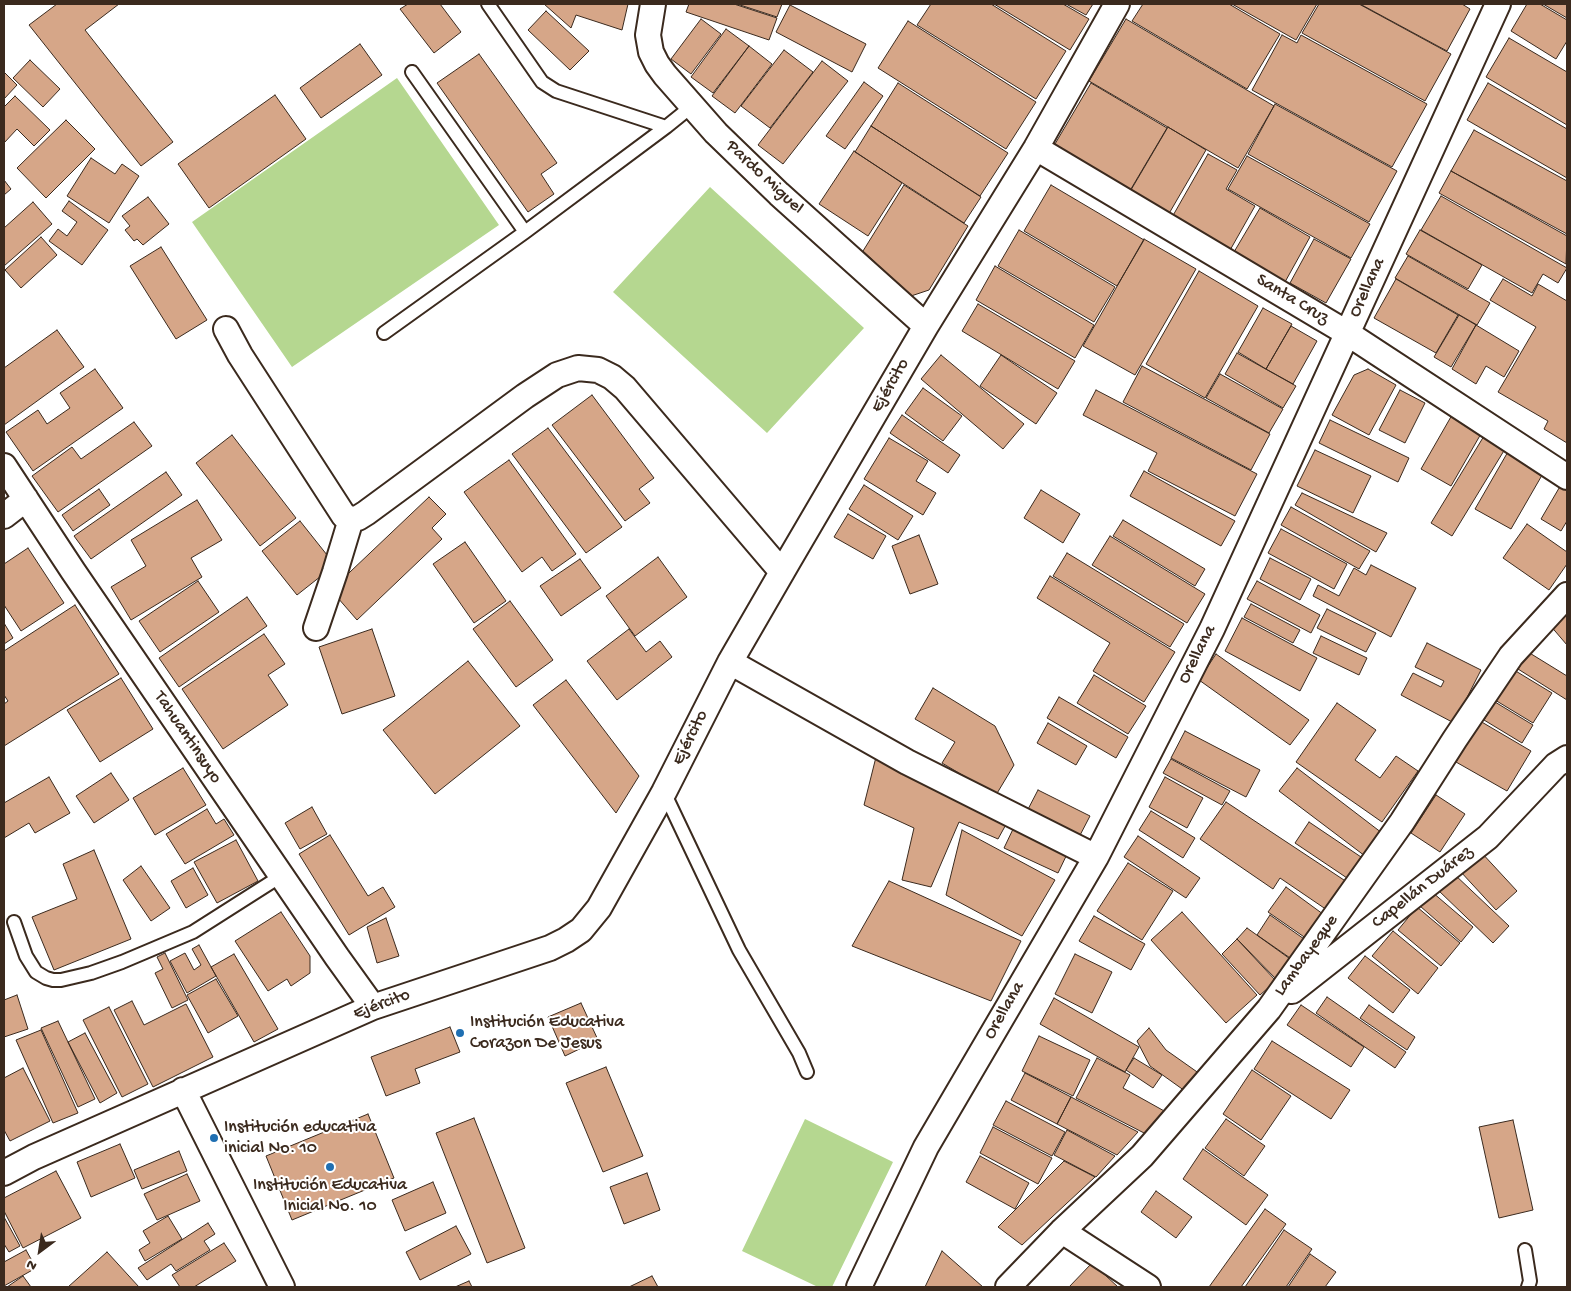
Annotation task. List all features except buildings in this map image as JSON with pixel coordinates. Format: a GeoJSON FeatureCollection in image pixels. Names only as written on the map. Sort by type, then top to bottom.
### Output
{"type":"FeatureCollection","features":[{"type":"Feature","properties":{"kind":"street","name":"Pardo Miguel"},"geometry":{"type":"LineString","coordinates":[[653,4],[648,35],[651,52],[665,75],[716,133],[779,194],[926,326]]}},
{"type":"Feature","properties":{"kind":"street","name":"Ejército"},"geometry":{"type":"LineString","coordinates":[[4,1173],[34,1157],[373,1006],[550,948],[581,930],[599,908],[664,792],[730,662],[782,572],[926,326],[1036,148],[1117,4]]}},
{"type":"Feature","properties":{"kind":"street","name":"Orellana"},"geometry":{"type":"LineString","coordinates":[[859,1287],[926,1147],[1096,857],[1212,629],[1498,4]]}},
{"type":"Feature","properties":{"kind":"street","name":"Santa Cruz"},"geometry":{"type":"LineString","coordinates":[[1036,148],[1348,333],[1567,477]]}},
{"type":"Feature","properties":{"kind":"street"},"geometry":{"type":"LineString","coordinates":[[226,329],[240,355],[337,508],[344,516],[358,518],[366,513],[525,396],[557,375],[578,368],[598,370],[612,377],[631,394],[782,572]]}},
{"type":"Feature","properties":{"kind":"street","name":"Tahuantinsuyo"},"geometry":{"type":"LineString","coordinates":[[4,466],[73,571],[337,958],[373,1006]]}},
{"type":"Feature","properties":{"kind":"street"},"geometry":{"type":"LineString","coordinates":[[4,516],[26,499]]}},
{"type":"Feature","properties":{"kind":"street"},"geometry":{"type":"LineString","coordinates":[[316,628],[352,518]]}},
{"type":"Feature","properties":{"kind":"street","name":"Lambayeque"},"geometry":{"type":"LineString","coordinates":[[1008,1287],[1062,1231],[1142,1156],[1269,1009],[1402,822],[1511,656],[1567,595]]}},
{"type":"Feature","properties":{"kind":"street"},"geometry":{"type":"LineString","coordinates":[[730,662],[907,762],[1096,857]]}},
{"type":"Feature","properties":{"kind":"street","name":"Capellán Duárez"},"geometry":{"type":"LineString","coordinates":[[1269,1009],[1488,837],[1556,764],[1567,758]]}},
{"type":"Feature","properties":{"kind":"street"},"geometry":{"type":"LineString","coordinates":[[183,1090],[282,1287]]}},
{"type":"Feature","properties":{"kind":"street"},"geometry":{"type":"LineString","coordinates":[[1062,1231],[1148,1287]]}},
{"type":"Feature","properties":{"kind":"lane"},"geometry":{"type":"LineString","coordinates":[[488,4],[542,82],[556,91],[666,127]]}},
{"type":"Feature","properties":{"kind":"lane"},"geometry":{"type":"LineString","coordinates":[[412,72],[525,232]]}},
{"type":"Feature","properties":{"kind":"lane"},"geometry":{"type":"LineString","coordinates":[[384,334],[525,232],[692,106]]}},
{"type":"Feature","properties":{"kind":"lane"},"geometry":{"type":"LineString","coordinates":[[664,792],[739,950],[799,1053],[807,1072]]}},
{"type":"Feature","properties":{"kind":"lane"},"geometry":{"type":"LineString","coordinates":[[14,922],[26,956],[36,972],[46,978],[61,980],[122,962],[193,932],[281,876]]}},
{"type":"Feature","properties":{"kind":"lane"},"geometry":{"type":"LineString","coordinates":[[1525,1250],[1530,1281],[1528,1287]]}},
{"type":"Feature","properties":{"kind":"green space"},"geometry":{"type":"Polygon","coordinates":[[[397,78],[499,225],[292,367],[192,222],[397,78]]]}},
{"type":"Feature","properties":{"kind":"green space"},"geometry":{"type":"Polygon","coordinates":[[[710,187],[864,328],[767,433],[613,292],[710,187]]]}},
{"type":"Feature","properties":{"kind":"green space"},"geometry":{"type":"Polygon","coordinates":[[[805,1119],[893,1162],[832,1287],[818,1287],[742,1251],[805,1119]]]}},
{"type":"Feature","properties":{"kind":"place","name":"Institución Educativa Corazon De Jesus"},"geometry":{"type":"Point","coordinates":[460,1033]}},
{"type":"Feature","properties":{"kind":"place","name":"Institución educativa inicial No. 10"},"geometry":{"type":"Point","coordinates":[214,1138]}},
{"type":"Feature","properties":{"kind":"place","name":"Institución Educativa Inicial No. 10"},"geometry":{"type":"Point","coordinates":[330,1167]}}]}
